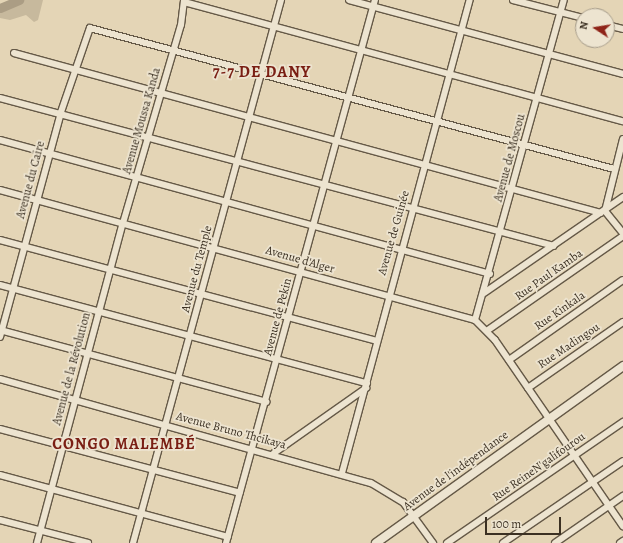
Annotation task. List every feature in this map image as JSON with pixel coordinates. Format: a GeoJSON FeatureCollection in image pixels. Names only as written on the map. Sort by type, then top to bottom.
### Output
{"type":"FeatureCollection","features":[{"type":"Feature","properties":{"kind":"street","name":"Avenue du Temple"},"geometry":{"type":"LineString","coordinates":[[133,543],[215,248],[259,72],[281,0]]}},
{"type":"Feature","properties":{"kind":"street"},"geometry":{"type":"LineString","coordinates":[[349,0],[374,3],[462,30],[623,74]]}},
{"type":"Feature","properties":{"kind":"street","name":"Avenue de Guinée"},"geometry":{"type":"LineString","coordinates":[[342,473],[366,386],[387,296],[438,120],[470,0]]}},
{"type":"Feature","properties":{"kind":"street"},"geometry":{"type":"LineString","coordinates":[[513,0],[575,16]]}},
{"type":"Feature","properties":{"kind":"street","name":"Avenue de Moscou"},"geometry":{"type":"LineString","coordinates":[[475,320],[490,274],[514,189],[564,0]]}},
{"type":"Feature","properties":{"kind":"street"},"geometry":{"type":"LineString","coordinates":[[184,1],[623,121]]}},
{"type":"Feature","properties":{"kind":"street","name":"Avenue Moussa Kanda"},"geometry":{"type":"LineString","coordinates":[[123,223],[181,24],[184,1]]}},
{"type":"Feature","properties":{"kind":"street","name":"Avenue de Pekin"},"geometry":{"type":"LineString","coordinates":[[227,540],[290,318],[301,271],[338,142],[374,3]]}},
{"type":"Feature","properties":{"kind":"street","name":"Avenue du Caire"},"geometry":{"type":"LineString","coordinates":[[0,337],[61,112],[87,29],[174,49]]}},
{"type":"Feature","properties":{"kind":"street"},"geometry":{"type":"LineString","coordinates":[[174,49],[614,169]]}},
{"type":"Feature","properties":{"kind":"street"},"geometry":{"type":"LineString","coordinates":[[14,53],[161,95],[603,212],[623,233]]}},
{"type":"Feature","properties":{"kind":"street"},"geometry":{"type":"LineString","coordinates":[[0,98],[61,112],[554,246]]}},
{"type":"Feature","properties":{"kind":"street"},"geometry":{"type":"LineString","coordinates":[[603,212],[623,139]]}},
{"type":"Feature","properties":{"kind":"street"},"geometry":{"type":"LineString","coordinates":[[0,140],[490,274]]}},
{"type":"Feature","properties":{"kind":"street","name":"Avenue d'Alger"},"geometry":{"type":"LineString","coordinates":[[0,190],[301,271],[475,320],[488,330],[548,418],[593,480],[623,526]]}},
{"type":"Feature","properties":{"kind":"street"},"geometry":{"type":"LineString","coordinates":[[484,293],[623,197]]}},
{"type":"Feature","properties":{"kind":"street","name":"Avenue de la Révolution"},"geometry":{"type":"LineString","coordinates":[[37,543],[123,223]]}},
{"type":"Feature","properties":{"kind":"street","name":"Rue Paul Kamba"},"geometry":{"type":"LineString","coordinates":[[488,330],[623,236]]}},
{"type":"Feature","properties":{"kind":"street"},"geometry":{"type":"LineString","coordinates":[[0,240],[377,341]]}},
{"type":"Feature","properties":{"kind":"street","name":"Rue Kinkala"},"geometry":{"type":"LineString","coordinates":[[508,360],[623,280]]}},
{"type":"Feature","properties":{"kind":"street"},"geometry":{"type":"LineString","coordinates":[[0,285],[99,311],[366,386]]}},
{"type":"Feature","properties":{"kind":"street","name":"Rue Madingou"},"geometry":{"type":"LineString","coordinates":[[528,388],[623,322]]}},
{"type":"Feature","properties":{"kind":"street"},"geometry":{"type":"LineString","coordinates":[[1,330],[266,402]]}},
{"type":"Feature","properties":{"kind":"street"},"geometry":{"type":"LineString","coordinates":[[548,418],[623,366]]}},
{"type":"Feature","properties":{"kind":"street","name":"Avenue Bruno Thcikaya"},"geometry":{"type":"LineString","coordinates":[[0,379],[253,447],[342,473],[389,491],[415,516],[433,543]]}},
{"type":"Feature","properties":{"kind":"street"},"geometry":{"type":"LineString","coordinates":[[274,453],[366,386]]}},
{"type":"Feature","properties":{"kind":"street","name":"Avenue de l'indépendance"},"geometry":{"type":"LineString","coordinates":[[376,543],[548,418]]}},
{"type":"Feature","properties":{"kind":"street","name":"Rue ReineN'galifourou"},"geometry":{"type":"LineString","coordinates":[[447,543],[623,422]]}},
{"type":"Feature","properties":{"kind":"street"},"geometry":{"type":"LineString","coordinates":[[0,429],[240,493]]}},
{"type":"Feature","properties":{"kind":"street"},"geometry":{"type":"LineString","coordinates":[[504,543],[593,480],[623,461]]}},
{"type":"Feature","properties":{"kind":"street"},"geometry":{"type":"LineString","coordinates":[[0,475],[142,512],[227,540]]}},
{"type":"Feature","properties":{"kind":"street"},"geometry":{"type":"LineString","coordinates":[[555,543],[623,496]]}},
{"type":"Feature","properties":{"kind":"street"},"geometry":{"type":"LineString","coordinates":[[0,520],[88,543]]}},
{"type":"Feature","properties":{"kind":"shaded area"},"geometry":{"type":"Polygon","coordinates":[[[22,0],[43,0],[38,20],[34,22],[26,15],[10,20],[0,18],[0,9],[22,0]]]}},
{"type":"Feature","properties":{"kind":"waterway"},"geometry":{"type":"LineString","coordinates":[[0,8],[19,0]]}},
{"type":"Feature","properties":{"kind":"district","name":"7-7 DE DANY"},"geometry":{"type":"Point","coordinates":[262,72]}},
{"type":"Feature","properties":{"kind":"district","name":"CONGO MALEMBÉ"},"geometry":{"type":"Point","coordinates":[124,444]}}]}
